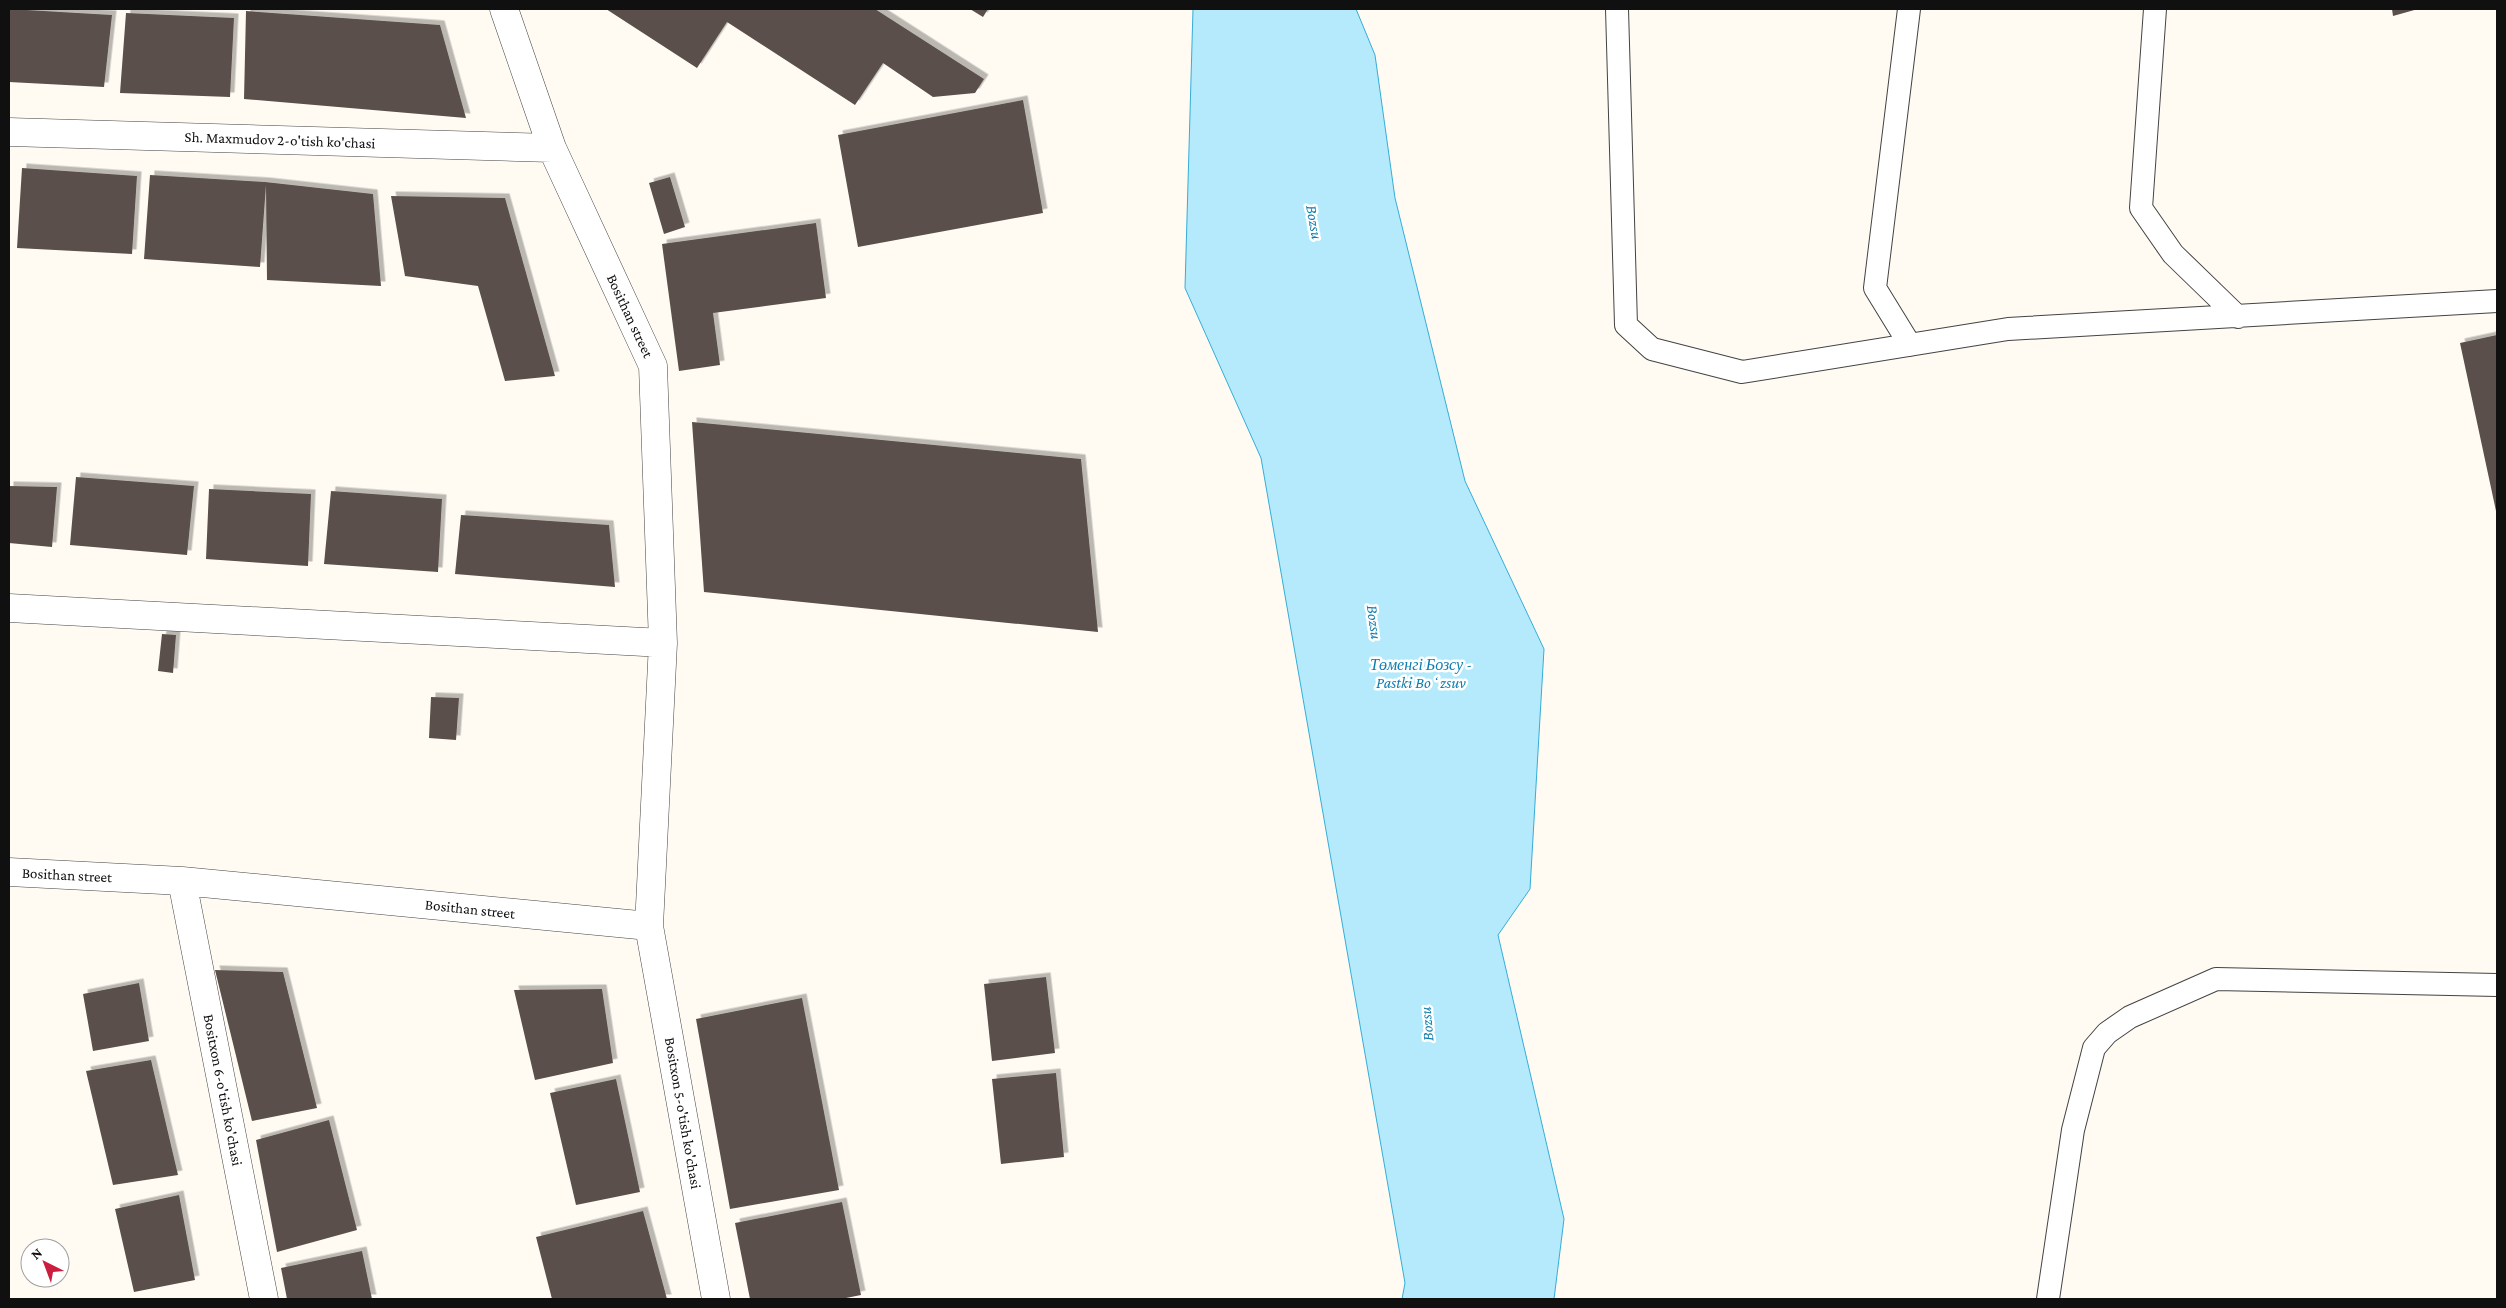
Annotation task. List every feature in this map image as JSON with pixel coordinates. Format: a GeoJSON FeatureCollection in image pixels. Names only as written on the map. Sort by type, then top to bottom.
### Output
{"type":"FeatureCollection","features":[{"type":"Feature","properties":{"kind":"street","name":"Bosithan street"},"geometry":{"type":"LineString","coordinates":[[9,872],[182,881],[649,926],[663,643],[653,366],[552,148],[504,9]]}},
{"type":"Feature","properties":{"kind":"street","name":"Sh. Maxmudov 2-o'tish ko'chasi"},"geometry":{"type":"LineString","coordinates":[[9,132],[552,148]]}},
{"type":"Feature","properties":{"kind":"street"},"geometry":{"type":"LineString","coordinates":[[9,608],[663,643]]}},
{"type":"Feature","properties":{"kind":"street","name":"Bositxon 6-o'tish ko'chasi"},"geometry":{"type":"LineString","coordinates":[[182,881],[264,1299]]}},
{"type":"Feature","properties":{"kind":"street","name":"Bositxon 5-o'tish ko'chasi"},"geometry":{"type":"LineString","coordinates":[[649,926],[716,1299]]}},
{"type":"Feature","properties":{"kind":"lane"},"geometry":{"type":"LineString","coordinates":[[1617,9],[1626,325],[1652,349],[1742,372],[2008,329],[2497,301]]}},
{"type":"Feature","properties":{"kind":"lane"},"geometry":{"type":"LineString","coordinates":[[1909,9],[1875,288],[1910,345]]}},
{"type":"Feature","properties":{"kind":"lane"},"geometry":{"type":"LineString","coordinates":[[2155,9],[2141,208],[2173,254],[2238,317]]}},
{"type":"Feature","properties":{"kind":"lane"},"geometry":{"type":"LineString","coordinates":[[2048,1299],[2073,1130],[2094,1048],[2106,1033],[2130,1017],[2216,979],[2497,985]]}},
{"type":"Feature","properties":{"kind":"water","name":"Төменгі Бозсу - Pastki Boʻzsuv"},"geometry":{"type":"Polygon","coordinates":[[[1193,9],[1356,9],[1375,55],[1395,198],[1465,481],[1544,649],[1530,889],[1498,935],[1564,1219],[1554,1299],[1402,1299],[1405,1283],[1261,458],[1185,288],[1193,9]]]}},
{"type":"Feature","properties":{"kind":"building"},"geometry":{"type":"Polygon","coordinates":[[[9,9],[112,15],[104,87],[9,82],[9,9]]]}},
{"type":"Feature","properties":{"kind":"building"},"geometry":{"type":"Polygon","coordinates":[[[606,9],[875,9],[984,79],[975,93],[933,97],[883,63],[855,105],[727,22],[697,68],[606,9]]]}},
{"type":"Feature","properties":{"kind":"building"},"geometry":{"type":"Polygon","coordinates":[[[970,9],[988,9],[983,17],[970,9]]]}},
{"type":"Feature","properties":{"kind":"building"},"geometry":{"type":"Polygon","coordinates":[[[2392,9],[2418,9],[2393,16],[2392,9]]]}},
{"type":"Feature","properties":{"kind":"building"},"geometry":{"type":"Polygon","coordinates":[[[246,11],[440,25],[466,118],[244,99],[246,11]]]}},
{"type":"Feature","properties":{"kind":"building"},"geometry":{"type":"Polygon","coordinates":[[[126,13],[234,18],[230,97],[120,93],[126,13]]]}},
{"type":"Feature","properties":{"kind":"building"},"geometry":{"type":"Polygon","coordinates":[[[1023,100],[1043,213],[858,247],[838,135],[1023,100]]]}},
{"type":"Feature","properties":{"kind":"building"},"geometry":{"type":"Polygon","coordinates":[[[22,168],[137,176],[132,254],[17,248],[22,168]]]}},
{"type":"Feature","properties":{"kind":"building"},"geometry":{"type":"Polygon","coordinates":[[[150,175],[265,182],[373,194],[381,286],[267,280],[266,185],[260,267],[144,259],[150,175]]]}},
{"type":"Feature","properties":{"kind":"building"},"geometry":{"type":"Polygon","coordinates":[[[670,177],[685,227],[664,234],[649,183],[670,177]]]}},
{"type":"Feature","properties":{"kind":"building"},"geometry":{"type":"Polygon","coordinates":[[[391,196],[505,198],[555,376],[505,381],[478,286],[405,276],[391,196]]]}},
{"type":"Feature","properties":{"kind":"building"},"geometry":{"type":"Polygon","coordinates":[[[816,223],[826,298],[713,313],[720,365],[679,371],[662,244],[816,223]]]}},
{"type":"Feature","properties":{"kind":"building"},"geometry":{"type":"Polygon","coordinates":[[[2497,335],[2497,511],[2496,511],[2460,343],[2497,335]]]}},
{"type":"Feature","properties":{"kind":"building"},"geometry":{"type":"Polygon","coordinates":[[[692,422],[1081,459],[1098,632],[704,592],[692,422]]]}},
{"type":"Feature","properties":{"kind":"building"},"geometry":{"type":"Polygon","coordinates":[[[76,477],[194,486],[187,555],[70,545],[76,477]]]}},
{"type":"Feature","properties":{"kind":"building"},"geometry":{"type":"Polygon","coordinates":[[[9,486],[57,487],[52,547],[9,543],[9,486]]]}},
{"type":"Feature","properties":{"kind":"building"},"geometry":{"type":"Polygon","coordinates":[[[209,489],[311,494],[308,566],[206,559],[209,489]]]}},
{"type":"Feature","properties":{"kind":"building"},"geometry":{"type":"Polygon","coordinates":[[[331,491],[442,499],[438,572],[324,564],[331,491]]]}},
{"type":"Feature","properties":{"kind":"building"},"geometry":{"type":"Polygon","coordinates":[[[461,515],[609,525],[615,587],[455,574],[461,515]]]}},
{"type":"Feature","properties":{"kind":"building"},"geometry":{"type":"Polygon","coordinates":[[[162,634],[176,635],[173,673],[158,671],[162,634]]]}},
{"type":"Feature","properties":{"kind":"building"},"geometry":{"type":"Polygon","coordinates":[[[431,697],[459,698],[456,740],[429,738],[431,697]]]}},
{"type":"Feature","properties":{"kind":"building"},"geometry":{"type":"Polygon","coordinates":[[[215,970],[283,972],[317,1108],[252,1121],[215,970]]]}},
{"type":"Feature","properties":{"kind":"building"},"geometry":{"type":"Polygon","coordinates":[[[1046,977],[1055,1053],[992,1061],[984,984],[1046,977]]]}},
{"type":"Feature","properties":{"kind":"building"},"geometry":{"type":"Polygon","coordinates":[[[139,983],[149,1041],[93,1051],[83,994],[139,983]]]}},
{"type":"Feature","properties":{"kind":"building"},"geometry":{"type":"Polygon","coordinates":[[[602,989],[613,1063],[535,1080],[514,990],[602,989]]]}},
{"type":"Feature","properties":{"kind":"building"},"geometry":{"type":"Polygon","coordinates":[[[802,998],[839,1190],[730,1209],[696,1019],[802,998]]]}},
{"type":"Feature","properties":{"kind":"building"},"geometry":{"type":"Polygon","coordinates":[[[151,1060],[178,1175],[113,1185],[86,1071],[151,1060]]]}},
{"type":"Feature","properties":{"kind":"building"},"geometry":{"type":"Polygon","coordinates":[[[1056,1073],[1064,1157],[1001,1164],[992,1079],[1056,1073]]]}},
{"type":"Feature","properties":{"kind":"building"},"geometry":{"type":"Polygon","coordinates":[[[616,1079],[640,1192],[576,1205],[550,1093],[616,1079]]]}},
{"type":"Feature","properties":{"kind":"building"},"geometry":{"type":"Polygon","coordinates":[[[329,1120],[357,1230],[277,1252],[256,1140],[329,1120]]]}},
{"type":"Feature","properties":{"kind":"building"},"geometry":{"type":"Polygon","coordinates":[[[179,1195],[195,1280],[134,1292],[115,1209],[179,1195]]]}},
{"type":"Feature","properties":{"kind":"building"},"geometry":{"type":"Polygon","coordinates":[[[842,1202],[861,1295],[841,1299],[750,1299],[735,1223],[842,1202]]]}},
{"type":"Feature","properties":{"kind":"building"},"geometry":{"type":"Polygon","coordinates":[[[643,1211],[667,1299],[552,1299],[536,1237],[643,1211]]]}},
{"type":"Feature","properties":{"kind":"building"},"geometry":{"type":"Polygon","coordinates":[[[362,1251],[372,1299],[287,1299],[281,1268],[362,1251]]]}},
{"type":"Feature","properties":{"kind":"water label","name":"Bozsu"},"geometry":{"type":"Point","coordinates":[1315,222]}},
{"type":"Feature","properties":{"kind":"water label","name":"Bozsu"},"geometry":{"type":"Point","coordinates":[1375,622]}},
{"type":"Feature","properties":{"kind":"water label","name":"Bozsu"},"geometry":{"type":"Point","coordinates":[1426,1024]}}]}
